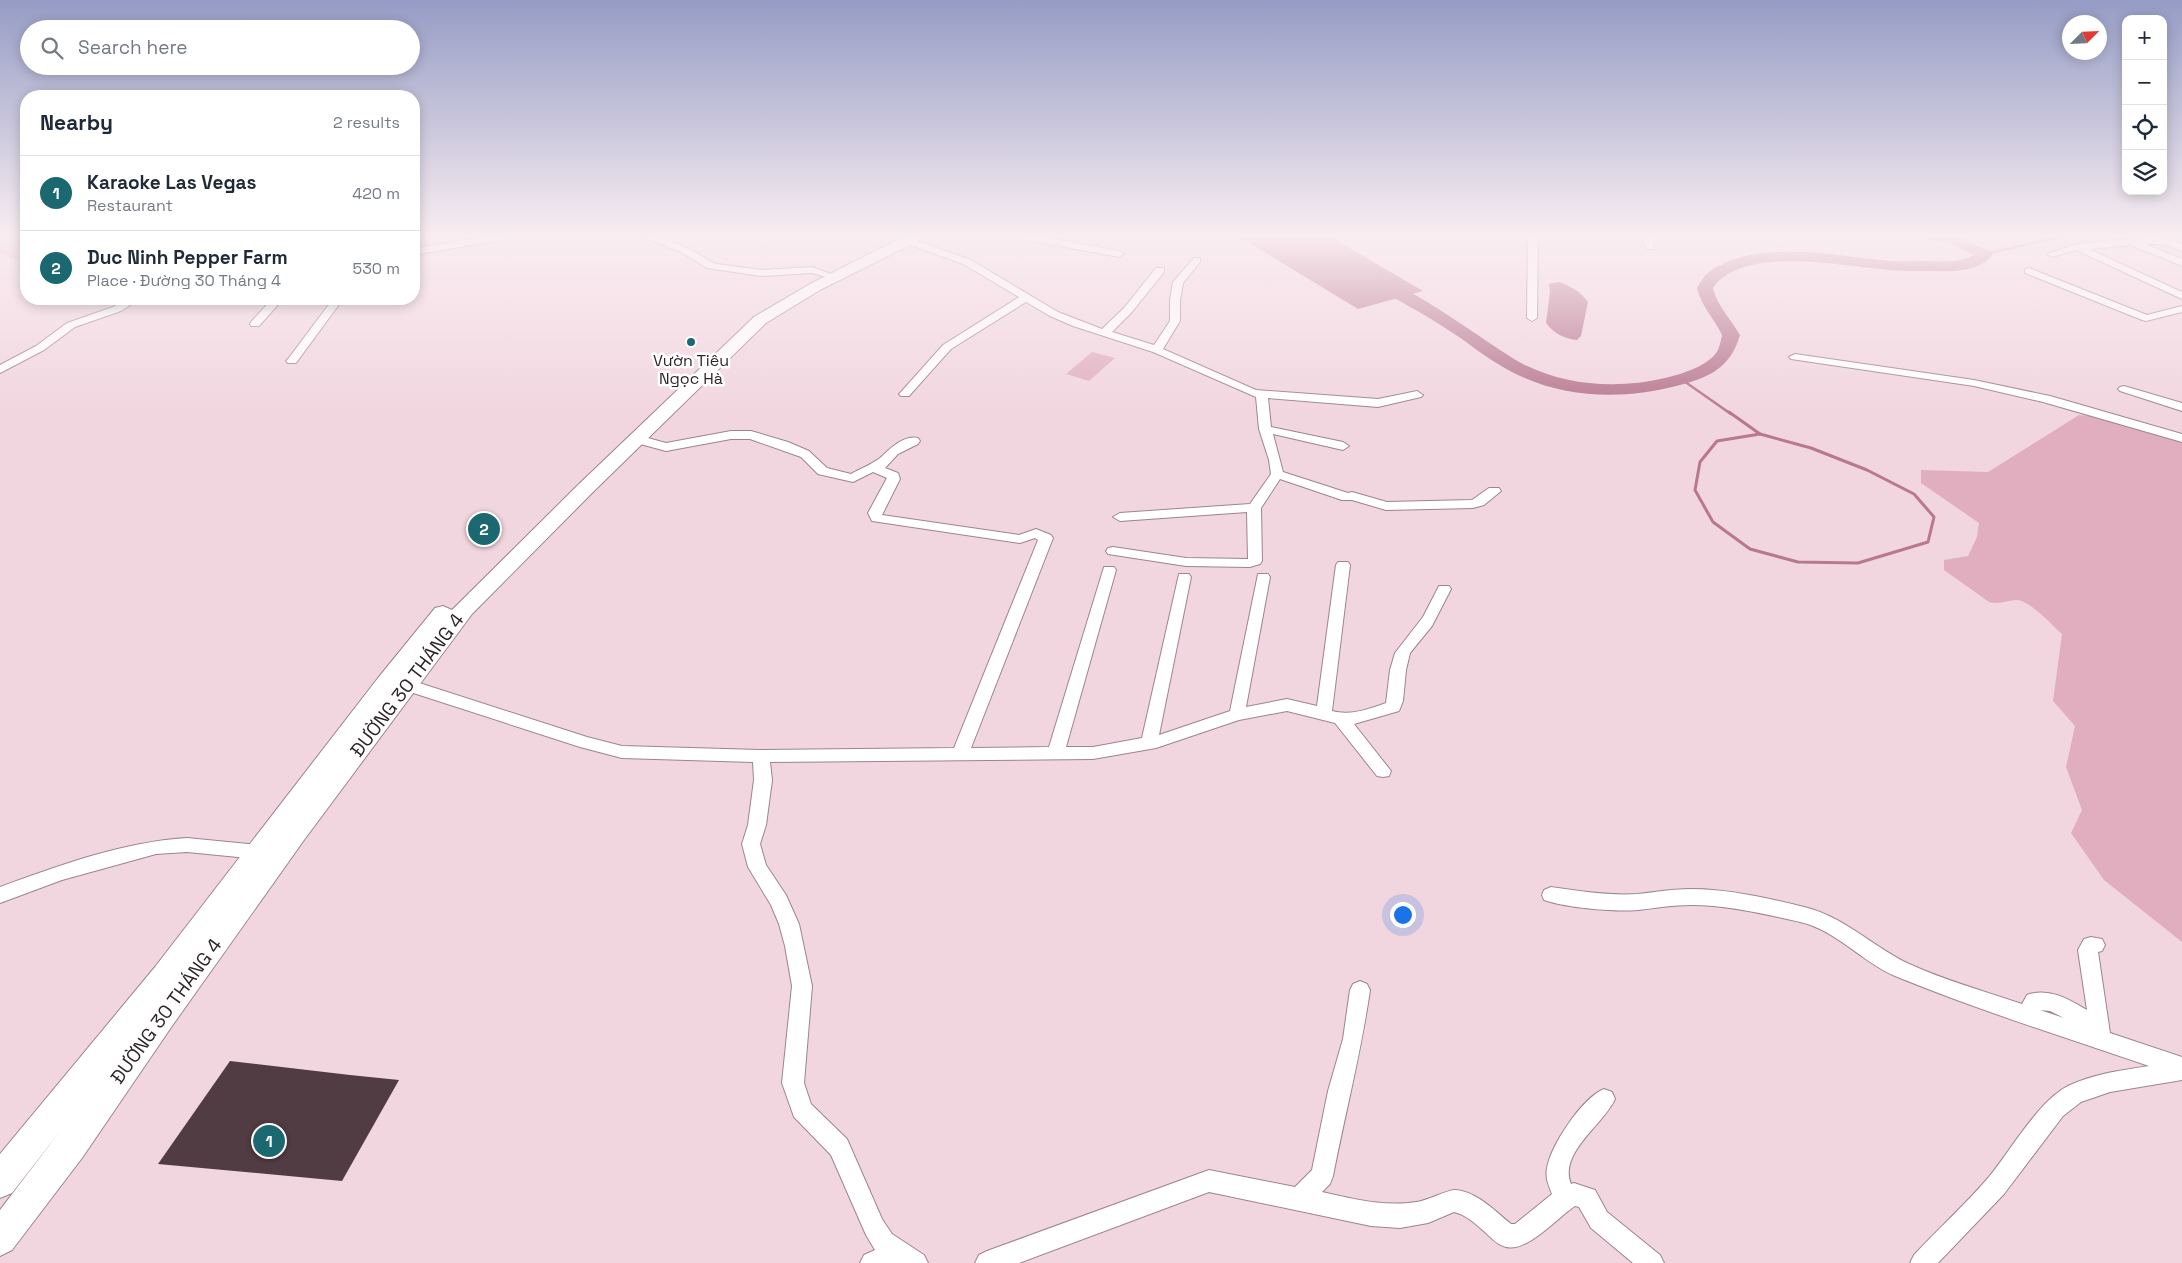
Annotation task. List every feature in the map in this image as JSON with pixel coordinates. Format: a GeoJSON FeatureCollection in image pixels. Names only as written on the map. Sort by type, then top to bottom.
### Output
{"type":"FeatureCollection","features":[{"type":"Feature","properties":{"kind":"main road","name":"ĐƯỜNG 30 THÁNG 4"},"geometry":{"type":"LineString","coordinates":[[730,340],[742,322],[767,304],[785,295]]}},
{"type":"Feature","properties":{"kind":"main road","name":"ĐƯỜNG 30 THÁNG 4"},"geometry":{"type":"LineString","coordinates":[[0,1238],[70,1146],[397,684],[452,603],[536,519],[660,409],[730,340],[803,295]]}},
{"type":"Feature","properties":{"kind":"main road","name":"ĐƯỜNG 30 THÁNG 4"},"geometry":{"type":"LineString","coordinates":[[0,1181],[153,990],[259,852],[397,684],[464,609],[637,439],[660,409]]}},
{"type":"Feature","properties":{"kind":"main road"},"geometry":{"type":"LineString","coordinates":[[36,1135],[70,1146]]}},
{"type":"Feature","properties":{"kind":"street"},"geometry":{"type":"LineString","coordinates":[[1020,295],[1077,324],[1157,350],[1242,388],[1262,394],[1378,403],[1417,395]]}},
{"type":"Feature","properties":{"kind":"street"},"geometry":{"type":"LineString","coordinates":[[1105,332],[1128,310],[1140,295]]}},
{"type":"Feature","properties":{"kind":"street"},"geometry":{"type":"LineString","coordinates":[[1157,350],[1175,322],[1176,295]]}},
{"type":"Feature","properties":{"kind":"street"},"geometry":{"type":"LineString","coordinates":[[1532,295],[1532,318]]}},
{"type":"Feature","properties":{"kind":"street"},"geometry":{"type":"LineString","coordinates":[[2089,295],[2146,318],[2182,309]]}},
{"type":"Feature","properties":{"kind":"street"},"geometry":{"type":"LineString","coordinates":[[905,394],[947,347],[1025,298]]}},
{"type":"Feature","properties":{"kind":"street"},"geometry":{"type":"LineString","coordinates":[[0,370],[40,348],[71,325],[124,305]]}},
{"type":"Feature","properties":{"kind":"street"},"geometry":{"type":"LineString","coordinates":[[256,324],[273,305]]}},
{"type":"Feature","properties":{"kind":"street"},"geometry":{"type":"LineString","coordinates":[[292,361],[334,305]]}},
{"type":"Feature","properties":{"kind":"street"},"geometry":{"type":"LineString","coordinates":[[1795,357],[1974,383],[2046,399],[2182,438]]}},
{"type":"Feature","properties":{"kind":"street"},"geometry":{"type":"LineString","coordinates":[[2124,389],[2182,407]]}},
{"type":"Feature","properties":{"kind":"street"},"geometry":{"type":"LineString","coordinates":[[1113,552],[1186,562],[1250,563],[1255,561],[1254,508],[1277,474],[1275,460],[1265,430],[1262,394]]}},
{"type":"Feature","properties":{"kind":"street"},"geometry":{"type":"LineString","coordinates":[[1265,430],[1343,446]]}},
{"type":"Feature","properties":{"kind":"street"},"geometry":{"type":"LineString","coordinates":[[637,439],[666,447],[731,435],[751,435],[784,444],[806,454],[824,471],[853,478],[857,478],[884,461],[903,445],[914,441]]}},
{"type":"Feature","properties":{"kind":"street"},"geometry":{"type":"LineString","coordinates":[[884,461],[878,470],[893,476],[894,482],[874,513],[876,518],[1020,539],[1036,533],[1046,538],[960,755]]}},
{"type":"Feature","properties":{"kind":"street"},"geometry":{"type":"LineString","coordinates":[[1277,474],[1347,497],[1352,496],[1382,506],[1473,504],[1494,491]]}},
{"type":"Feature","properties":{"kind":"street"},"geometry":{"type":"LineString","coordinates":[[1120,516],[1254,508]]}},
{"type":"Feature","properties":{"kind":"street"},"geometry":{"type":"LineString","coordinates":[[1324,713],[1343,565]]}},
{"type":"Feature","properties":{"kind":"street"},"geometry":{"type":"LineString","coordinates":[[1056,753],[1109,570]]}},
{"type":"Feature","properties":{"kind":"street"},"geometry":{"type":"LineString","coordinates":[[1149,743],[1184,577]]}},
{"type":"Feature","properties":{"kind":"street"},"geometry":{"type":"LineString","coordinates":[[1237,715],[1264,577]]}},
{"type":"Feature","properties":{"kind":"street"},"geometry":{"type":"LineString","coordinates":[[397,684],[622,752],[673,755],[760,756],[1092,753],[1149,743],[1237,715],[1287,705],[1324,713],[1341,719],[1362,717],[1393,707],[1397,697],[1397,673],[1401,656],[1409,642],[1424,628],[1432,616],[1444,589]]}},
{"type":"Feature","properties":{"kind":"street"},"geometry":{"type":"LineString","coordinates":[[1341,719],[1383,771]]}},
{"type":"Feature","properties":{"kind":"street"},"geometry":{"type":"LineString","coordinates":[[760,756],[763,780],[757,825],[751,844],[756,867],[778,901],[788,924],[802,986],[793,1082],[796,1097],[802,1110],[839,1148],[874,1226],[884,1242],[907,1258]]}},
{"type":"Feature","properties":{"kind":"street"},"geometry":{"type":"LineString","coordinates":[[0,894],[60,873],[156,847],[187,845],[259,852]]}},
{"type":"Feature","properties":{"kind":"street"},"geometry":{"type":"LineString","coordinates":[[1551,895],[1589,900],[1637,902],[1693,897],[1732,900],[1805,915],[1833,927],[1900,969],[2027,1014],[2034,1001],[2040,999],[2055,1004],[2100,1034],[2182,1068]]}},
{"type":"Feature","properties":{"kind":"street"},"geometry":{"type":"LineString","coordinates":[[2095,945],[2091,945],[2088,950],[2100,1034]]}},
{"type":"Feature","properties":{"kind":"street"},"geometry":{"type":"LineString","coordinates":[[1298,1200],[1322,1176],[1337,1099],[1353,1039],[1360,990]]}},
{"type":"Feature","properties":{"kind":"street"},"geometry":{"type":"LineString","coordinates":[[1922,1263],[1996,1186],[2055,1109],[2074,1094],[2110,1082],[2182,1068]]}},
{"type":"Feature","properties":{"kind":"street"},"geometry":{"type":"LineString","coordinates":[[1566,1197],[1557,1178],[1561,1161],[1571,1137],[1604,1099]]}},
{"type":"Feature","properties":{"kind":"street"},"geometry":{"type":"LineString","coordinates":[[987,1263],[1209,1181],[1371,1214],[1400,1216],[1428,1212],[1454,1201],[1463,1202],[1476,1210],[1507,1236],[1512,1237],[1526,1231],[1566,1197],[1574,1194],[1587,1198],[1599,1220],[1652,1263]]}},
{"type":"Feature","properties":{"kind":"street"},"geometry":{"type":"LineString","coordinates":[[872,1263],[907,1258]]}},
{"type":"Feature","properties":{"kind":"shaded area"},"geometry":{"type":"Polygon","coordinates":[[[1335,295],[1409,295],[1358,309],[1335,295]]]}},
{"type":"Feature","properties":{"kind":"shaded area"},"geometry":{"type":"Polygon","coordinates":[[[1550,295],[1582,295],[1588,302],[1581,336],[1577,340],[1560,335],[1546,323],[1550,295]]]}},
{"type":"Feature","properties":{"kind":"shaded area"},"geometry":{"type":"Polygon","coordinates":[[[1092,352],[1115,358],[1089,381],[1066,374],[1092,352]]]}},
{"type":"Feature","properties":{"kind":"shaded area"},"geometry":{"type":"Polygon","coordinates":[[[2079,415],[2104,417],[2182,441],[2182,942],[2104,880],[2071,833],[2082,810],[2066,767],[2075,726],[2053,701],[2062,634],[2028,604],[2017,600],[1997,603],[1989,602],[1944,570],[1944,560],[1968,556],[1977,537],[1979,523],[1921,483],[1921,470],[1988,472],[2079,415]]]}},
{"type":"Feature","properties":{"kind":"building"},"geometry":{"type":"Polygon","coordinates":[[[230,1061],[399,1080],[342,1181],[158,1164],[230,1061]]]}},
{"type":"Feature","properties":{"kind":"waterway"},"geometry":{"type":"LineString","coordinates":[[1400,295],[1440,317],[1519,369],[1557,383],[1596,390],[1636,389],[1656,386],[1695,374],[1715,363],[1725,353],[1731,335],[1723,319],[1708,301],[1707,295]]}},
{"type":"Feature","properties":{"kind":"waterway"},"geometry":{"type":"LineString","coordinates":[[1681,379],[1731,414]]}},
{"type":"Feature","properties":{"kind":"waterway"},"geometry":{"type":"LineString","coordinates":[[1729,412],[1760,434]]}},
{"type":"Feature","properties":{"kind":"waterway"},"geometry":{"type":"LineString","coordinates":[[1760,434],[1811,448],[1867,470],[1914,494],[1934,517],[1928,542],[1858,563],[1798,562],[1750,549],[1713,522],[1695,490],[1700,462],[1717,441],[1760,434]]}},
{"type":"Feature","properties":{"kind":"place","name":"Vườn Tiêu Ngọc Hà"},"geometry":{"type":"Point","coordinates":[691,342]}},
{"type":"Feature","properties":{"kind":"place","name":"Duc Ninh Pepper Farm"},"geometry":{"type":"Point","coordinates":[484,529]}},
{"type":"Feature","properties":{"kind":"place","name":"Karaoke Las Vegas"},"geometry":{"type":"Point","coordinates":[269,1141]}}]}
